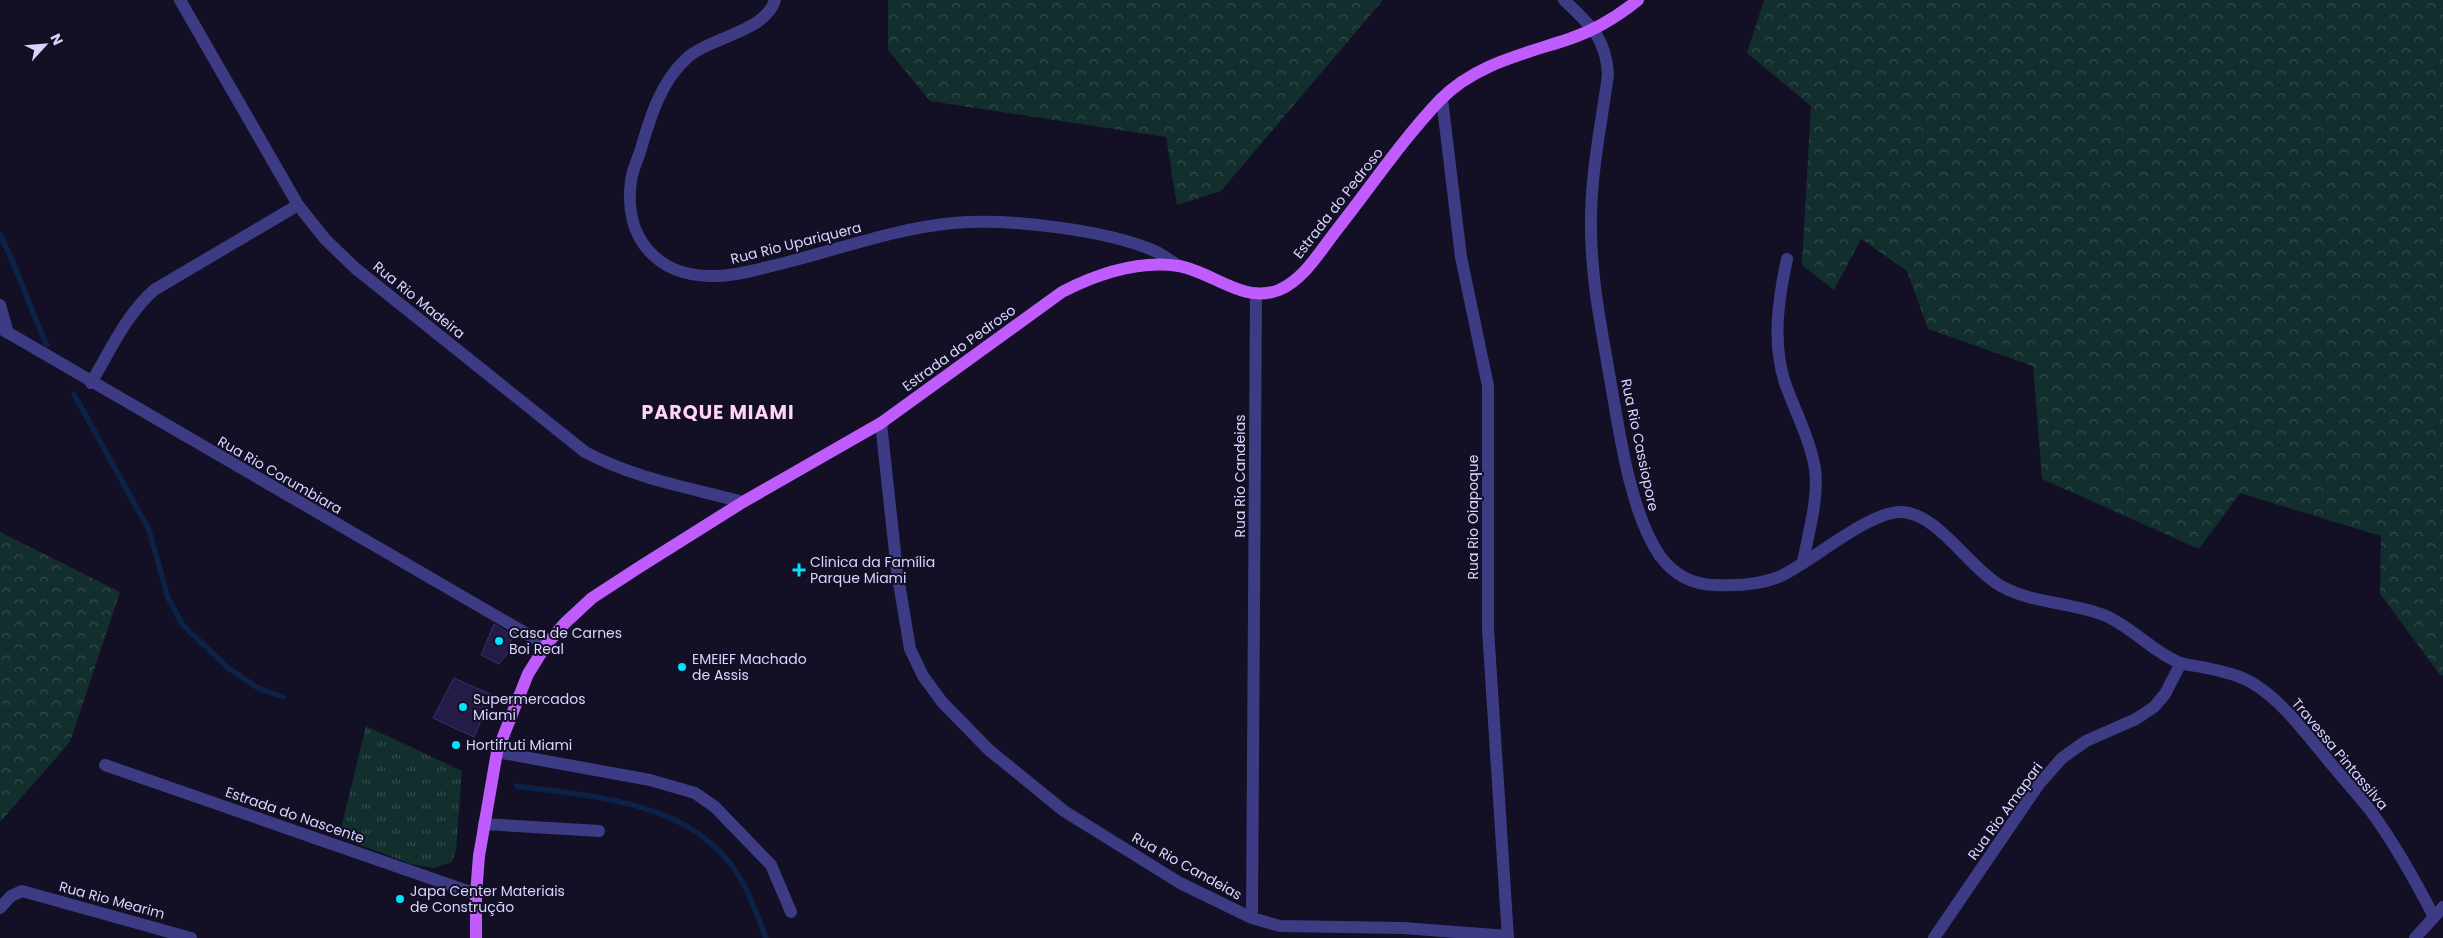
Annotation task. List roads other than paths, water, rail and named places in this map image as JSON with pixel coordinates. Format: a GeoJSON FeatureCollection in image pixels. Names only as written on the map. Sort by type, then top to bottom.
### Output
{"type":"FeatureCollection","features":[{"type":"Feature","properties":{"kind":"main road","name":"Estrada do Pedroso"},"geometry":{"type":"LineString","coordinates":[[476,938],[476,894],[484,824],[497,752],[528,674],[546,645],[592,598],[743,502],[881,423],[1062,292],[1113,271],[1154,266],[1179,266],[1241,291],[1269,293],[1281,289],[1306,269],[1418,125],[1457,86],[1487,67],[1571,39],[1594,28],[1638,0]]}},
{"type":"Feature","properties":{"kind":"street","name":"Rua Rio Madeira"},"geometry":{"type":"LineString","coordinates":[[180,0],[298,205],[325,239],[355,268],[585,452],[614,467],[646,478],[743,502]]}},
{"type":"Feature","properties":{"kind":"street","name":"Rua Rio Upariquera"},"geometry":{"type":"LineString","coordinates":[[775,0],[772,9],[762,20],[688,57],[670,77],[658,100],[631,181],[630,215],[641,242],[662,264],[687,274],[715,276],[750,271],[916,230],[954,223],[996,223],[1079,231],[1124,240],[1158,252],[1179,266]]}},
{"type":"Feature","properties":{"kind":"street","name":"Rua Rio Cassiopore"},"geometry":{"type":"LineString","coordinates":[[1564,0],[1594,28],[1605,48],[1608,76],[1591,202],[1593,264],[1614,403],[1637,507],[1647,534],[1662,559],[1681,576],[1697,583],[1711,585],[1759,584],[1780,576],[1803,563],[1870,521],[1899,512],[1915,514],[1931,524],[1990,579],[2004,588],[2030,597],[2104,615],[2126,626],[2181,663]]}},
{"type":"Feature","properties":{"kind":"street","name":"Rua Rio Oiapoque"},"geometry":{"type":"LineString","coordinates":[[1442,99],[1461,257],[1488,386],[1488,629],[1508,937]]}},
{"type":"Feature","properties":{"kind":"street"},"geometry":{"type":"LineString","coordinates":[[91,383],[129,318],[154,290],[298,205]]}},
{"type":"Feature","properties":{"kind":"street"},"geometry":{"type":"LineString","coordinates":[[1786,259],[1779,296],[1777,330],[1779,360],[1809,446],[1816,484],[1803,563]]}},
{"type":"Feature","properties":{"kind":"street","name":"Rua Rio Candeias"},"geometry":{"type":"LineString","coordinates":[[881,423],[899,588],[910,649],[923,676],[942,702],[989,750],[1064,811],[1180,883],[1252,918],[1256,293]]}},
{"type":"Feature","properties":{"kind":"street"},"geometry":{"type":"LineString","coordinates":[[0,305],[4,331]]}},
{"type":"Feature","properties":{"kind":"street","name":"Rua Rio Corumbiara"},"geometry":{"type":"LineString","coordinates":[[4,331],[546,645]]}},
{"type":"Feature","properties":{"kind":"street","name":"Travessa Pintassilva"},"geometry":{"type":"LineString","coordinates":[[2181,663],[2234,674],[2256,684],[2295,721],[2372,814],[2394,845],[2434,917]]}},
{"type":"Feature","properties":{"kind":"street","name":"Rua Rio Amapari"},"geometry":{"type":"LineString","coordinates":[[1934,938],[2039,784],[2057,765],[2086,742],[2136,719],[2154,707],[2166,694],[2181,663]]}},
{"type":"Feature","properties":{"kind":"street"},"geometry":{"type":"LineString","coordinates":[[497,752],[676,786],[695,793],[715,807],[770,866],[791,912]]}},
{"type":"Feature","properties":{"kind":"street","name":"Estrada do Nascente"},"geometry":{"type":"LineString","coordinates":[[106,766],[476,894]]}},
{"type":"Feature","properties":{"kind":"street"},"geometry":{"type":"LineString","coordinates":[[484,824],[599,831]]}},
{"type":"Feature","properties":{"kind":"street","name":"Rua Rio Mearim"},"geometry":{"type":"LineString","coordinates":[[0,908],[11,896],[22,891],[191,938]]}},
{"type":"Feature","properties":{"kind":"street"},"geometry":{"type":"LineString","coordinates":[[2415,938],[2443,907]]}},
{"type":"Feature","properties":{"kind":"street"},"geometry":{"type":"LineString","coordinates":[[1252,918],[1280,926],[1403,928],[1508,937]]}},
{"type":"Feature","properties":{"kind":"waterway"},"geometry":{"type":"LineString","coordinates":[[0,235],[47,345]]}},
{"type":"Feature","properties":{"kind":"waterway"},"geometry":{"type":"LineString","coordinates":[[74,394],[149,530],[168,598],[183,625],[227,667],[258,688],[283,697]]}},
{"type":"Feature","properties":{"kind":"waterway"},"geometry":{"type":"LineString","coordinates":[[517,786],[614,800],[645,808],[675,820],[702,836],[725,857],[744,885],[766,938]]}},
{"type":"Feature","properties":{"kind":"place","name":"Clinica da Família Parque Miami"},"geometry":{"type":"Point","coordinates":[799,570]}},
{"type":"Feature","properties":{"kind":"place","name":"Casa de Carnes Boi Real"},"geometry":{"type":"Point","coordinates":[499,641]}},
{"type":"Feature","properties":{"kind":"place","name":"EMEIEF Machado de Assis"},"geometry":{"type":"Point","coordinates":[682,667]}},
{"type":"Feature","properties":{"kind":"place","name":"Supermercados Miami"},"geometry":{"type":"Point","coordinates":[463,707]}},
{"type":"Feature","properties":{"kind":"place","name":"Hortifruti Miami"},"geometry":{"type":"Point","coordinates":[456,745]}},
{"type":"Feature","properties":{"kind":"place","name":"Japa Center Materiais de Construção"},"geometry":{"type":"Point","coordinates":[400,899]}},
{"type":"Feature","properties":{"kind":"district","name":"PARQUE MIAMI"},"geometry":{"type":"Point","coordinates":[718,412]}}]}
